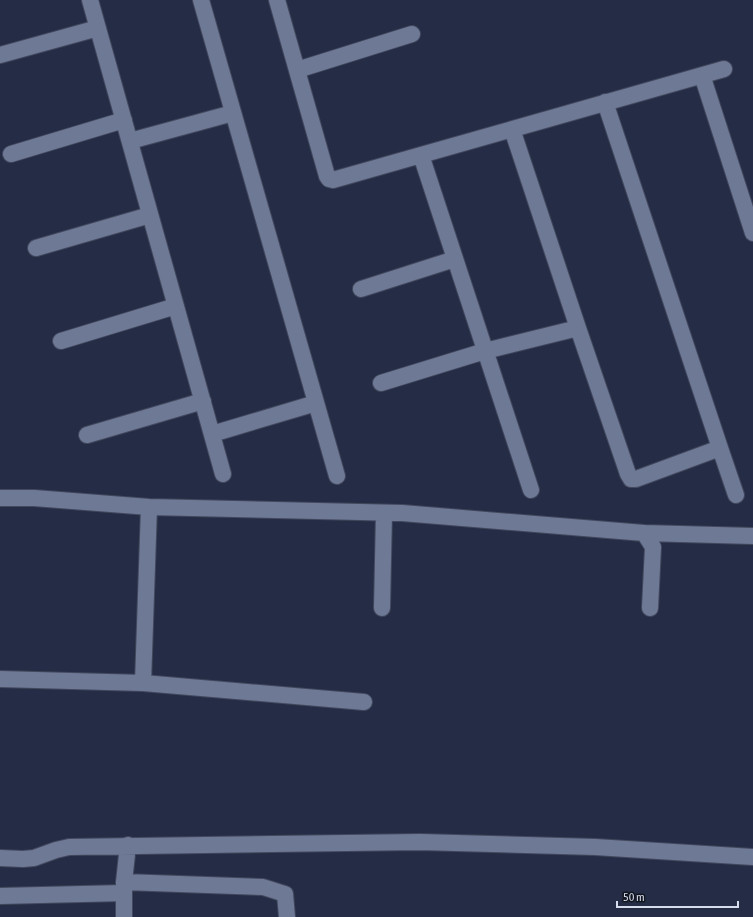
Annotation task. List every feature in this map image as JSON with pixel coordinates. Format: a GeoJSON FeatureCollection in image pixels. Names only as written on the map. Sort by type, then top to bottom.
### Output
{"type":"FeatureCollection","features":[{"type":"Feature","properties":{"kind":"street"},"geometry":{"type":"LineString","coordinates":[[90,0],[223,474]]}},
{"type":"Feature","properties":{"kind":"street"},"geometry":{"type":"LineString","coordinates":[[201,0],[337,476]]}},
{"type":"Feature","properties":{"kind":"street"},"geometry":{"type":"LineString","coordinates":[[277,0],[327,176],[329,179],[333,180],[724,69]]}},
{"type":"Feature","properties":{"kind":"street"},"geometry":{"type":"LineString","coordinates":[[0,55],[98,28]]}},
{"type":"Feature","properties":{"kind":"street"},"geometry":{"type":"LineString","coordinates":[[296,70],[412,34]]}},
{"type":"Feature","properties":{"kind":"street"},"geometry":{"type":"LineString","coordinates":[[702,75],[753,233]]}},
{"type":"Feature","properties":{"kind":"street"},"geometry":{"type":"LineString","coordinates":[[605,102],[736,495]]}},
{"type":"Feature","properties":{"kind":"street"},"geometry":{"type":"LineString","coordinates":[[130,141],[233,113]]}},
{"type":"Feature","properties":{"kind":"street"},"geometry":{"type":"LineString","coordinates":[[10,154],[124,120]]}},
{"type":"Feature","properties":{"kind":"street"},"geometry":{"type":"LineString","coordinates":[[512,129],[630,479],[636,479],[720,448]]}},
{"type":"Feature","properties":{"kind":"street"},"geometry":{"type":"LineString","coordinates":[[421,155],[530,490]]}},
{"type":"Feature","properties":{"kind":"street"},"geometry":{"type":"LineString","coordinates":[[36,248],[150,215]]}},
{"type":"Feature","properties":{"kind":"street"},"geometry":{"type":"LineString","coordinates":[[361,290],[454,259]]}},
{"type":"Feature","properties":{"kind":"street"},"geometry":{"type":"LineString","coordinates":[[61,341],[176,306]]}},
{"type":"Feature","properties":{"kind":"street"},"geometry":{"type":"LineString","coordinates":[[381,383],[485,351],[578,328]]}},
{"type":"Feature","properties":{"kind":"street"},"geometry":{"type":"LineString","coordinates":[[87,435],[203,401]]}},
{"type":"Feature","properties":{"kind":"street"},"geometry":{"type":"LineString","coordinates":[[212,434],[316,403]]}},
{"type":"Feature","properties":{"kind":"street"},"geometry":{"type":"LineString","coordinates":[[0,498],[34,498],[149,507],[409,514],[644,533],[753,536]]}},
{"type":"Feature","properties":{"kind":"street"},"geometry":{"type":"LineString","coordinates":[[143,683],[149,507]]}},
{"type":"Feature","properties":{"kind":"street"},"geometry":{"type":"LineString","coordinates":[[382,608],[384,513]]}},
{"type":"Feature","properties":{"kind":"street"},"geometry":{"type":"LineString","coordinates":[[644,533],[653,547],[650,608]]}},
{"type":"Feature","properties":{"kind":"street"},"geometry":{"type":"LineString","coordinates":[[0,679],[143,683],[364,702]]}},
{"type":"Feature","properties":{"kind":"street"},"geometry":{"type":"LineString","coordinates":[[0,858],[23,860],[34,858],[69,846],[420,842],[595,847],[753,857]]}},
{"type":"Feature","properties":{"kind":"street"},"geometry":{"type":"LineString","coordinates":[[124,917],[124,888],[128,845]]}},
{"type":"Feature","properties":{"kind":"street"},"geometry":{"type":"LineString","coordinates":[[0,896],[124,888],[263,886],[285,894],[287,917]]}}]}
